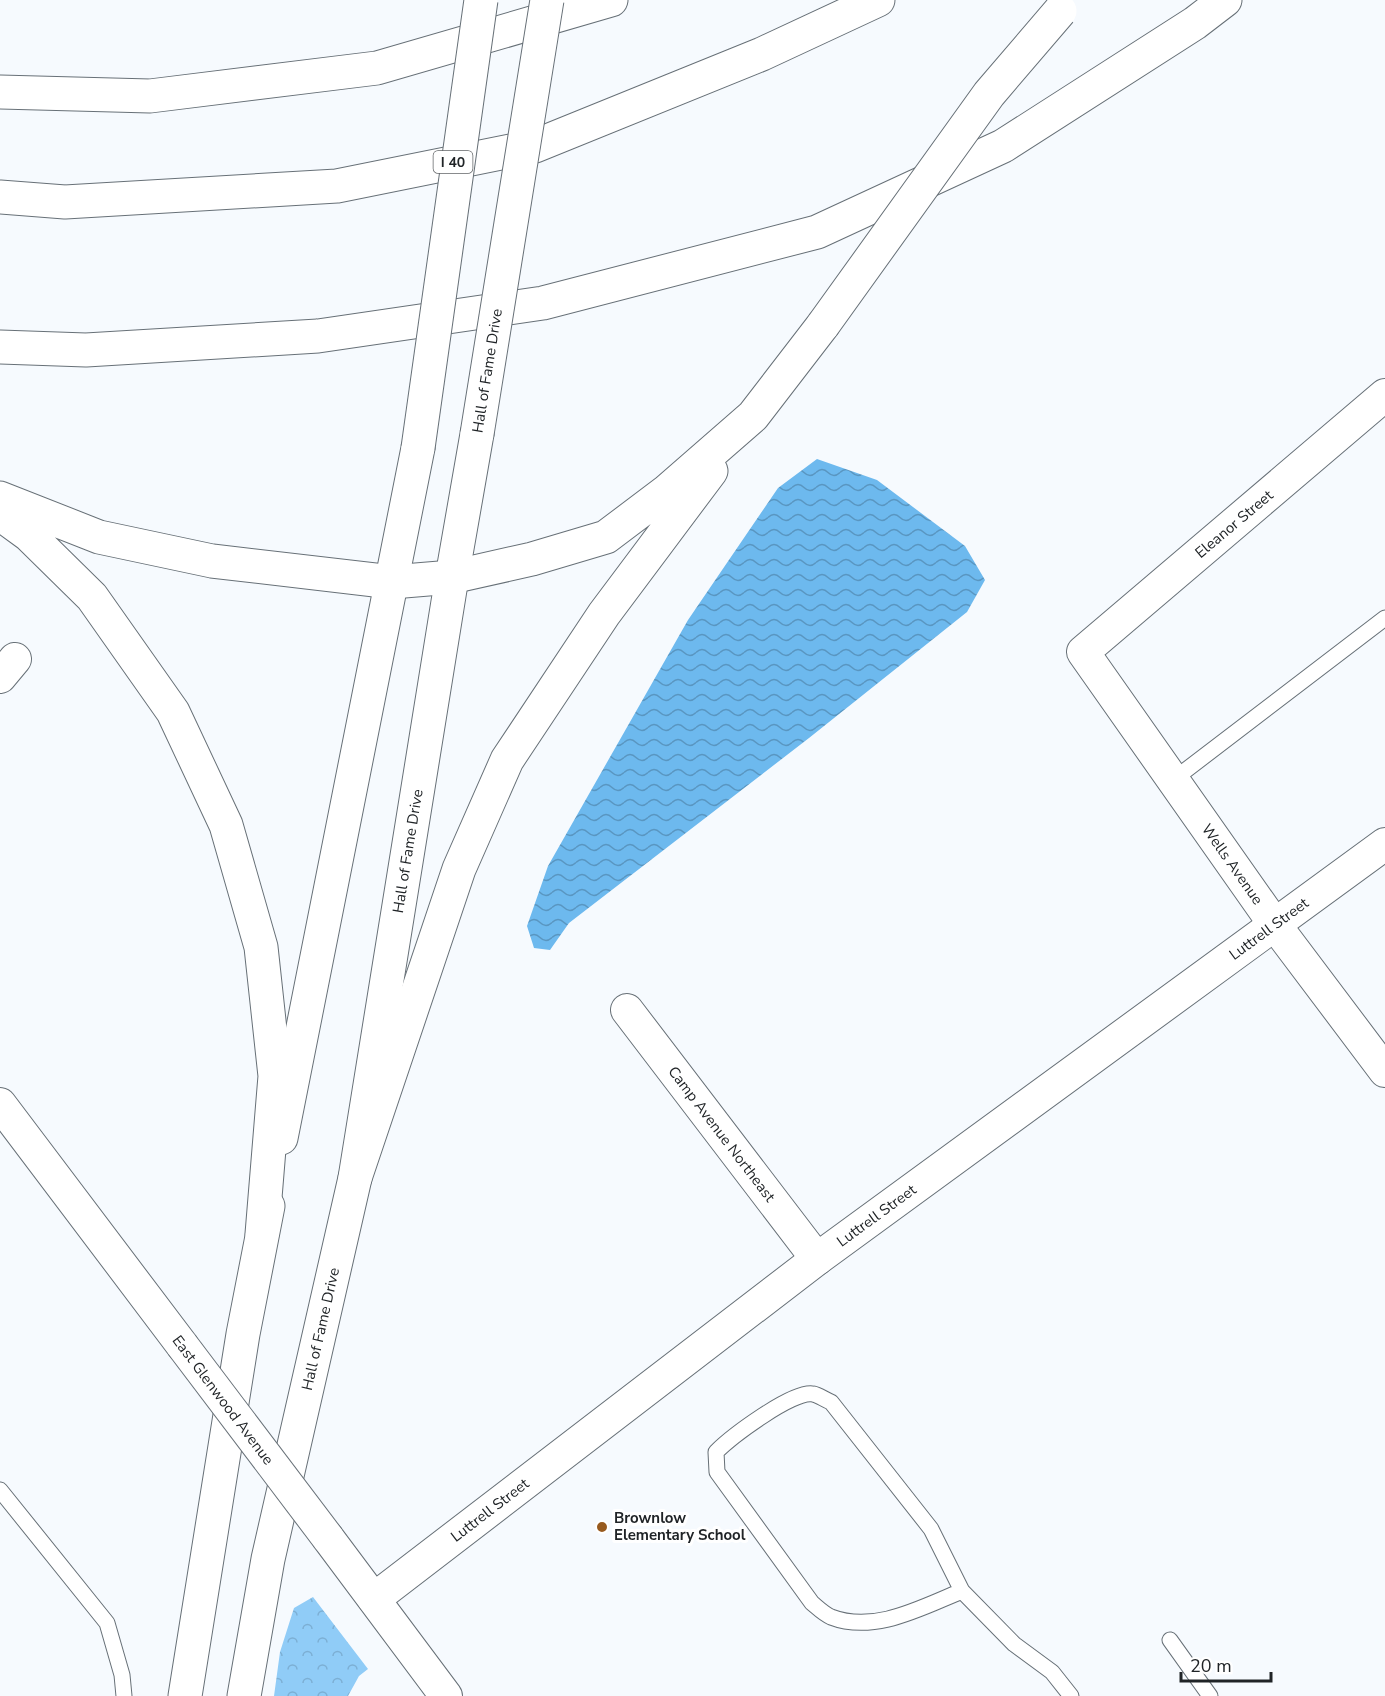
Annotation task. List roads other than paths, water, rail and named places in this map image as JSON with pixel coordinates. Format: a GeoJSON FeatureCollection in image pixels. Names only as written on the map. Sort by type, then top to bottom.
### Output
{"type":"FeatureCollection","features":[{"type":"Feature","properties":{"kind":"main road"},"geometry":{"type":"LineString","coordinates":[[185,1696],[243,1334],[418,448],[481,0]]}},
{"type":"Feature","properties":{"kind":"main road","name":"Hall of Fame Drive"},"geometry":{"type":"LineString","coordinates":[[244,1696],[268,1559],[355,1178],[547,0]]}},
{"type":"Feature","properties":{"kind":"main road"},"geometry":{"type":"LineString","coordinates":[[0,92],[150,96],[377,68],[611,0]]}},
{"type":"Feature","properties":{"kind":"main road","name":"I 40"},"geometry":{"type":"LineString","coordinates":[[0,197],[65,202],[337,186],[535,146],[762,54],[878,0]]}},
{"type":"Feature","properties":{"kind":"main road"},"geometry":{"type":"LineString","coordinates":[[0,347],[86,350],[318,336],[543,303],[817,232],[1003,146],[1196,23],[1225,0]]}},
{"type":"Feature","properties":{"kind":"main road"},"geometry":{"type":"LineString","coordinates":[[355,1178],[459,869],[507,760],[604,614],[823,325],[989,94],[1066,6]]}},
{"type":"Feature","properties":{"kind":"main road"},"geometry":{"type":"LineString","coordinates":[[0,498],[99,537],[212,561],[392,582],[452,577],[532,559],[606,537],[667,491],[753,416]]}},
{"type":"Feature","properties":{"kind":"main road"},"geometry":{"type":"LineString","coordinates":[[0,514],[29,535],[92,597],[173,712],[226,825],[261,947],[275,1076],[262,1234]]}},
{"type":"Feature","properties":{"kind":"street","name":"Eleanor Street"},"geometry":{"type":"LineString","coordinates":[[1083,652],[1385,395]]}},
{"type":"Feature","properties":{"kind":"street","name":"Wells Avenue"},"geometry":{"type":"LineString","coordinates":[[1083,652],[1275,925],[1385,1071]]}},
{"type":"Feature","properties":{"kind":"street","name":"Luttrell Street"},"geometry":{"type":"LineString","coordinates":[[374,1599],[817,1259],[1385,844]]}},
{"type":"Feature","properties":{"kind":"street","name":"Camp Avenue Northeast"},"geometry":{"type":"LineString","coordinates":[[627,1010],[817,1259]]}},
{"type":"Feature","properties":{"kind":"street","name":"East Glenwood Avenue"},"geometry":{"type":"LineString","coordinates":[[0,1104],[446,1696]]}},
{"type":"Feature","properties":{"kind":"lane"},"geometry":{"type":"LineString","coordinates":[[1173,780],[1385,618]]}},
{"type":"Feature","properties":{"kind":"lane"},"geometry":{"type":"LineString","coordinates":[[962,1591],[893,1619],[850,1622],[829,1616],[812,1603],[717,1472],[716,1452],[732,1437],[792,1399],[812,1394],[831,1402],[931,1529],[962,1591],[1014,1644],[1052,1672],[1071,1696]]}},
{"type":"Feature","properties":{"kind":"lane"},"geometry":{"type":"LineString","coordinates":[[0,1490],[107,1623],[122,1675],[124,1696]]}},
{"type":"Feature","properties":{"kind":"lane"},"geometry":{"type":"LineString","coordinates":[[1170,1640],[1210,1696]]}},
{"type":"Feature","properties":{"kind":"water"},"geometry":{"type":"Polygon","coordinates":[[[817,459],[877,480],[965,546],[985,580],[967,612],[809,738],[569,923],[550,950],[534,948],[527,926],[548,866],[688,620],[778,488],[817,459]]]}},
{"type":"Feature","properties":{"kind":"place","name":"Brownlow Elementary School"},"geometry":{"type":"Point","coordinates":[602,1527]}}]}
